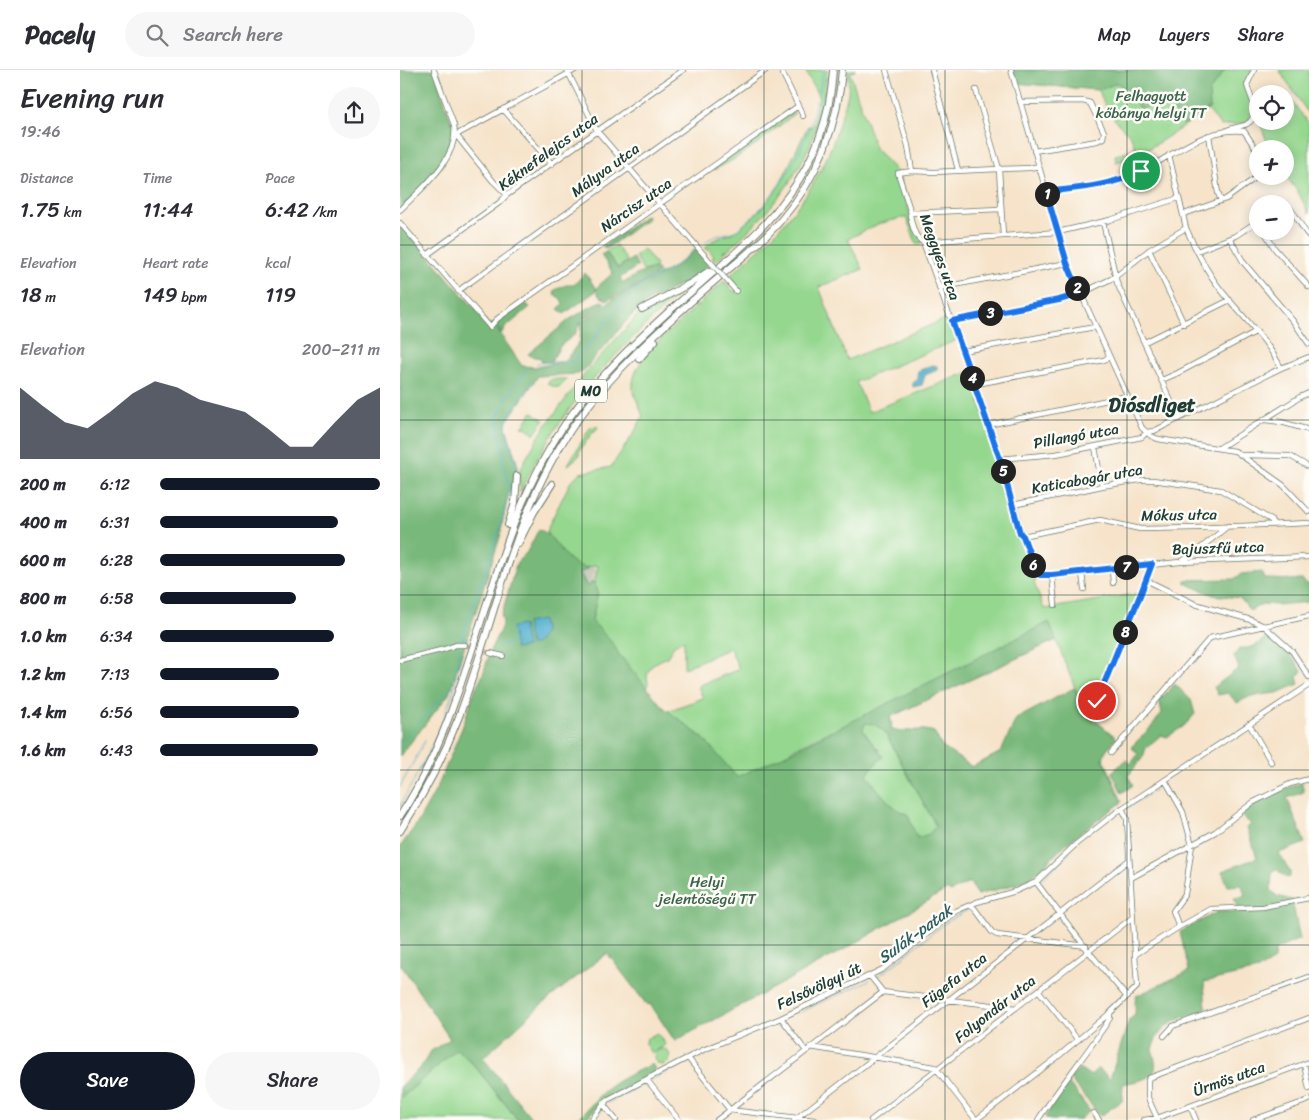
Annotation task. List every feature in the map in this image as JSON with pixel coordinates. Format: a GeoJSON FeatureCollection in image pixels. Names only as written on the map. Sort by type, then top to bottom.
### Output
{"type":"FeatureCollection","features":[{"type":"Feature","properties":{"kind":"highway","name":"M0"},"geometry":{"type":"LineString","coordinates":[[400,816],[434,754],[452,712],[504,548],[532,479],[549,449],[573,413],[604,375],[640,338],[770,219],[790,194],[802,175],[821,134],[829,103],[833,70]]}},
{"type":"Feature","properties":{"kind":"highway","name":"M0"},"geometry":{"type":"LineString","coordinates":[[400,831],[430,782],[451,737],[523,521],[535,493],[565,439],[595,398],[629,360],[670,320],[760,242],[782,219],[804,190],[819,162],[832,128],[837,109],[842,70]]}},
{"type":"Feature","properties":{"kind":"highway"},"geometry":{"type":"LineString","coordinates":[[642,309],[721,265]]}},
{"type":"Feature","properties":{"kind":"highway"},"geometry":{"type":"LineString","coordinates":[[639,359],[664,332],[670,320]]}},
{"type":"Feature","properties":{"kind":"highway"},"geometry":{"type":"LineString","coordinates":[[504,548],[504,537],[515,503],[517,476]]}},
{"type":"Feature","properties":{"kind":"highway"},"geometry":{"type":"LineString","coordinates":[[508,563],[529,522],[552,484]]}},
{"type":"Feature","properties":{"kind":"street"},"geometry":{"type":"LineString","coordinates":[[434,70],[456,135],[493,181],[507,195]]}},
{"type":"Feature","properties":{"kind":"street"},"geometry":{"type":"LineString","coordinates":[[400,210],[442,166],[452,148],[456,135],[568,72],[575,70]]}},
{"type":"Feature","properties":{"kind":"street","name":"Kéknefelejcs utca"},"geometry":{"type":"LineString","coordinates":[[428,254],[499,203],[507,195],[683,70]]}},
{"type":"Feature","properties":{"kind":"street","name":"Mályva utca"},"geometry":{"type":"LineString","coordinates":[[458,291],[766,70]]}},
{"type":"Feature","properties":{"kind":"street"},"geometry":{"type":"LineString","coordinates":[[781,70],[803,116]]}},
{"type":"Feature","properties":{"kind":"street"},"geometry":{"type":"LineString","coordinates":[[886,70],[908,146],[912,170],[999,169],[1039,166]]}},
{"type":"Feature","properties":{"kind":"street"},"geometry":{"type":"LineString","coordinates":[[932,70],[958,170]]}},
{"type":"Feature","properties":{"kind":"street"},"geometry":{"type":"LineString","coordinates":[[1011,70],[1067,263],[1142,428],[1154,437],[1164,440],[1234,451],[1284,485],[1309,512]]}},
{"type":"Feature","properties":{"kind":"street"},"geometry":{"type":"LineString","coordinates":[[1046,192],[1116,181],[1130,176],[1209,135],[1234,126],[1246,124],[1252,118],[1254,106],[1247,85],[1254,70]]}},
{"type":"Feature","properties":{"kind":"street"},"geometry":{"type":"LineString","coordinates":[[568,72],[597,131],[736,291]]}},
{"type":"Feature","properties":{"kind":"street"},"geometry":{"type":"LineString","coordinates":[[976,90],[999,169],[1003,236]]}},
{"type":"Feature","properties":{"kind":"street"},"geometry":{"type":"LineString","coordinates":[[1020,102],[1083,101],[1090,103],[1104,132],[1101,140],[1034,151]]}},
{"type":"Feature","properties":{"kind":"street","name":"Nárcisz utca"},"geometry":{"type":"LineString","coordinates":[[458,291],[490,327],[497,319],[798,106]]}},
{"type":"Feature","properties":{"kind":"street"},"geometry":{"type":"LineString","coordinates":[[503,109],[552,164]]}},
{"type":"Feature","properties":{"kind":"street"},"geometry":{"type":"LineString","coordinates":[[1226,130],[1244,130],[1250,140]]}},
{"type":"Feature","properties":{"kind":"street"},"geometry":{"type":"LineString","coordinates":[[1209,135],[1218,193],[1221,201]]}},
{"type":"Feature","properties":{"kind":"street"},"geometry":{"type":"LineString","coordinates":[[1169,155],[1186,228],[1197,251],[1216,284],[1257,331],[1281,368]]}},
{"type":"Feature","properties":{"kind":"street","name":"Meggyes utca"},"geometry":{"type":"LineString","coordinates":[[912,170],[898,173],[912,214],[910,215],[914,228],[919,240],[922,242],[952,321],[1000,459],[1020,533],[1023,536],[1034,568],[1038,574]]}},
{"type":"Feature","properties":{"kind":"street"},"geometry":{"type":"LineString","coordinates":[[1184,214],[1230,197],[1249,183]]}},
{"type":"Feature","properties":{"kind":"street"},"geometry":{"type":"LineString","coordinates":[[922,242],[1058,232],[1103,222],[1179,198]]}},
{"type":"Feature","properties":{"kind":"street"},"geometry":{"type":"LineString","coordinates":[[912,214],[1000,209]]}},
{"type":"Feature","properties":{"kind":"street"},"geometry":{"type":"LineString","coordinates":[[1294,213],[1309,236]]}},
{"type":"Feature","properties":{"kind":"street"},"geometry":{"type":"LineString","coordinates":[[1103,222],[1115,277],[1179,419]]}},
{"type":"Feature","properties":{"kind":"street"},"geometry":{"type":"LineString","coordinates":[[400,223],[458,291]]}},
{"type":"Feature","properties":{"kind":"street"},"geometry":{"type":"LineString","coordinates":[[952,321],[1059,300],[1080,294],[1115,277],[1149,250],[1186,228]]}},
{"type":"Feature","properties":{"kind":"street"},"geometry":{"type":"LineString","coordinates":[[1197,251],[1230,239],[1249,228]]}},
{"type":"Feature","properties":{"kind":"street"},"geometry":{"type":"LineString","coordinates":[[1230,239],[1244,263],[1293,321],[1309,344]]}},
{"type":"Feature","properties":{"kind":"street"},"geometry":{"type":"LineString","coordinates":[[1270,240],[1275,249],[1309,287]]}},
{"type":"Feature","properties":{"kind":"street"},"geometry":{"type":"LineString","coordinates":[[1149,250],[1184,324]]}},
{"type":"Feature","properties":{"kind":"street"},"geometry":{"type":"LineString","coordinates":[[939,288],[1067,263]]}},
{"type":"Feature","properties":{"kind":"street"},"geometry":{"type":"LineString","coordinates":[[1145,342],[1230,300]]}},
{"type":"Feature","properties":{"kind":"street"},"geometry":{"type":"LineString","coordinates":[[962,351],[1095,327]]}},
{"type":"Feature","properties":{"kind":"street"},"geometry":{"type":"LineString","coordinates":[[1162,380],[1257,331]]}},
{"type":"Feature","properties":{"kind":"street"},"geometry":{"type":"LineString","coordinates":[[973,382],[982,383],[1104,360],[1109,357]]}},
{"type":"Feature","properties":{"kind":"street","name":"Pillangó utca"},"geometry":{"type":"LineString","coordinates":[[1000,459],[1056,454],[1142,437],[1147,432],[1154,431],[1281,368],[1309,357]]}},
{"type":"Feature","properties":{"kind":"street"},"geometry":{"type":"LineString","coordinates":[[976,390],[982,383]]}},
{"type":"Feature","properties":{"kind":"street"},"geometry":{"type":"LineString","coordinates":[[1219,448],[1300,397],[1309,394]]}},
{"type":"Feature","properties":{"kind":"street"},"geometry":{"type":"LineString","coordinates":[[988,424],[1127,396]]}},
{"type":"Feature","properties":{"kind":"street"},"geometry":{"type":"LineString","coordinates":[[1265,420],[1281,422],[1309,430]]}},
{"type":"Feature","properties":{"kind":"street"},"geometry":{"type":"LineString","coordinates":[[1095,447],[1102,486]]}},
{"type":"Feature","properties":{"kind":"street"},"geometry":{"type":"LineString","coordinates":[[1241,455],[1290,456],[1309,467]]}},
{"type":"Feature","properties":{"kind":"street","name":"Katicabogár utca"},"geometry":{"type":"LineString","coordinates":[[1013,505],[1102,486],[1147,480],[1221,490],[1271,520],[1274,524]]}},
{"type":"Feature","properties":{"kind":"street","name":"Mókus utca"},"geometry":{"type":"LineString","coordinates":[[1023,536],[1100,520],[1140,529],[1309,523]]}},
{"type":"Feature","properties":{"kind":"street"},"geometry":{"type":"LineString","coordinates":[[1180,562],[1192,555],[1228,526]]}},
{"type":"Feature","properties":{"kind":"street","name":"Bajuszfű utca"},"geometry":{"type":"LineString","coordinates":[[1038,574],[1082,573],[1112,568],[1180,562],[1309,557]]}},
{"type":"Feature","properties":{"kind":"street"},"geometry":{"type":"LineString","coordinates":[[1092,705],[1097,701],[1152,564]]}},
{"type":"Feature","properties":{"kind":"street"},"geometry":{"type":"LineString","coordinates":[[1112,568],[1113,583]]}},
{"type":"Feature","properties":{"kind":"street"},"geometry":{"type":"LineString","coordinates":[[1082,573],[1084,589]]}},
{"type":"Feature","properties":{"kind":"street"},"geometry":{"type":"LineString","coordinates":[[1052,575],[1055,605]]}},
{"type":"Feature","properties":{"kind":"street"},"geometry":{"type":"LineString","coordinates":[[1146,580],[1194,604],[1251,620],[1264,626],[1292,651],[1309,677]]}},
{"type":"Feature","properties":{"kind":"street"},"geometry":{"type":"LineString","coordinates":[[1111,753],[1210,638],[1309,616]]}},
{"type":"Feature","properties":{"kind":"street"},"geometry":{"type":"LineString","coordinates":[[400,660],[462,645]]}},
{"type":"Feature","properties":{"kind":"street"},"geometry":{"type":"LineString","coordinates":[[490,653],[503,656]]}},
{"type":"Feature","properties":{"kind":"street","name":"Felsővölgyi út"},"geometry":{"type":"LineString","coordinates":[[591,1120],[603,1104],[613,1097],[703,1050],[781,1018],[870,976],[893,962],[946,918],[956,912],[1036,882],[1094,828],[1309,685]]}},
{"type":"Feature","properties":{"kind":"street"},"geometry":{"type":"LineString","coordinates":[[1249,724],[1271,762]]}},
{"type":"Feature","properties":{"kind":"street"},"geometry":{"type":"LineString","coordinates":[[1131,878],[1215,832],[1252,803],[1290,784],[1309,779]]}},
{"type":"Feature","properties":{"kind":"street"},"geometry":{"type":"LineString","coordinates":[[1165,780],[1183,812],[1192,844],[1184,894],[1173,911],[1179,927]]}},
{"type":"Feature","properties":{"kind":"street"},"geometry":{"type":"LineString","coordinates":[[781,1018],[808,1049],[935,1067],[976,1120],[1078,1040],[1137,987],[1127,819],[1122,808]]}},
{"type":"Feature","properties":{"kind":"street","name":"Fügefa utca"},"geometry":{"type":"LineString","coordinates":[[796,1119],[1129,860]]}},
{"type":"Feature","properties":{"kind":"street"},"geometry":{"type":"LineString","coordinates":[[1036,882],[1089,952],[1126,996]]}},
{"type":"Feature","properties":{"kind":"street"},"geometry":{"type":"LineString","coordinates":[[1136,954],[1211,909],[1263,907],[1309,898]]}},
{"type":"Feature","properties":{"kind":"street"},"geometry":{"type":"LineString","coordinates":[[972,905],[992,932],[1027,939],[1086,946]]}},
{"type":"Feature","properties":{"kind":"street","name":"Folyondár utca"},"geometry":{"type":"LineString","coordinates":[[871,1120],[1133,917]]}},
{"type":"Feature","properties":{"kind":"street"},"geometry":{"type":"LineString","coordinates":[[870,976],[883,992]]}},
{"type":"Feature","properties":{"kind":"street"},"geometry":{"type":"LineString","coordinates":[[1164,1036],[1173,1026],[1309,977]]}},
{"type":"Feature","properties":{"kind":"street"},"geometry":{"type":"LineString","coordinates":[[1039,991],[1078,1040]]}},
{"type":"Feature","properties":{"kind":"street"},"geometry":{"type":"LineString","coordinates":[[717,1120],[883,992],[1016,1008]]}},
{"type":"Feature","properties":{"kind":"street"},"geometry":{"type":"LineString","coordinates":[[1038,1120],[1056,1092],[1092,1046],[1110,1018],[1110,1013]]}},
{"type":"Feature","properties":{"kind":"street"},"geometry":{"type":"LineString","coordinates":[[1158,1119],[1148,1098],[1148,1080],[1152,1076],[1309,1018]]}},
{"type":"Feature","properties":{"kind":"street"},"geometry":{"type":"LineString","coordinates":[[688,1058],[730,1110],[815,1120]]}},
{"type":"Feature","properties":{"kind":"street"},"geometry":{"type":"LineString","coordinates":[[1307,1063],[1309,1089]]}},
{"type":"Feature","properties":{"kind":"street","name":"Ürmös utca"},"geometry":{"type":"LineString","coordinates":[[1144,1120],[1158,1119],[1307,1063]]}},
{"type":"Feature","properties":{"kind":"street"},"geometry":{"type":"LineString","coordinates":[[647,1080],[679,1120]]}},
{"type":"Feature","properties":{"kind":"street"},"geometry":{"type":"LineString","coordinates":[[1253,1120],[1309,1100]]}},
{"type":"Feature","properties":{"kind":"street"},"geometry":{"type":"LineString","coordinates":[[603,1104],[616,1120]]}},
{"type":"Feature","properties":{"kind":"street"},"geometry":{"type":"LineString","coordinates":[[1190,1106],[1196,1120]]}},
{"type":"Feature","properties":{"kind":"street"},"geometry":{"type":"LineString","coordinates":[[1094,1113],[1099,1120]]}},
{"type":"Feature","properties":{"kind":"shaded area"},"geometry":{"type":"Polygon","coordinates":[[[594,566],[596,570],[589,586],[587,586],[580,573],[594,566]]]}},
{"type":"Feature","properties":{"kind":"green space"},"geometry":{"type":"Polygon","coordinates":[[[400,70],[434,70],[456,135],[442,166],[400,210],[400,70]]]}},
{"type":"Feature","properties":{"kind":"green space"},"geometry":{"type":"Polygon","coordinates":[[[805,70],[827,70],[817,125],[808,149],[796,172],[766,212],[726,252],[725,250],[724,254],[715,262],[712,258],[714,256],[709,250],[704,248],[712,241],[738,230],[763,207],[780,184],[808,126],[812,127],[814,124],[819,97],[805,70]]]}},
{"type":"Feature","properties":{"kind":"green space"},"geometry":{"type":"Polygon","coordinates":[[[848,70],[856,70],[850,73],[875,148],[898,173],[914,228],[923,242],[917,245],[906,217],[878,224],[848,239],[863,269],[819,287],[847,360],[948,318],[957,340],[856,382],[869,412],[969,372],[988,425],[1014,511],[1038,574],[1034,583],[1044,609],[1141,593],[1094,702],[1081,704],[1122,802],[1067,843],[1034,875],[1016,884],[977,895],[970,882],[950,892],[948,889],[845,949],[675,1041],[650,1004],[647,1005],[608,953],[468,1058],[518,1120],[400,1120],[400,1099],[457,1049],[400,963],[663,712],[704,739],[667,711],[703,698],[698,686],[739,669],[730,648],[684,668],[684,640],[674,645],[667,657],[653,664],[647,674],[648,685],[646,687],[649,691],[427,825],[482,684],[503,624],[501,617],[517,562],[592,620],[598,592],[594,582],[598,566],[580,567],[567,558],[547,533],[549,525],[571,481],[580,473],[611,467],[634,433],[643,416],[634,393],[633,381],[640,364],[650,349],[724,281],[734,292],[738,287],[728,277],[780,228],[808,192],[830,151],[838,127],[848,93],[848,70]],[[1056,640],[890,717],[892,723],[885,732],[913,785],[900,731],[924,730],[934,732],[942,747],[972,767],[1002,752],[1081,703],[1056,640]],[[828,732],[790,751],[845,781],[883,854],[908,815],[895,808],[880,793],[867,775],[879,750],[870,742],[865,733],[828,732]]]}},
{"type":"Feature","properties":{"kind":"green space","name":"Felhagyott kőbánya helyi TT"},"geometry":{"type":"Polygon","coordinates":[[[1012,70],[1252,70],[1246,83],[1249,95],[1249,120],[1245,123],[1221,126],[1208,110],[1151,147],[1116,162],[1115,155],[1135,150],[1134,144],[1130,136],[1113,118],[1099,90],[1016,83],[1012,70]]]}},
{"type":"Feature","properties":{"kind":"green space"},"geometry":{"type":"Polygon","coordinates":[[[1012,70],[1225,70],[1209,92],[1210,108],[1184,125],[1166,99],[1145,108],[1139,108],[1128,90],[1117,83],[1099,90],[1016,83],[1012,70]]]}},
{"type":"Feature","properties":{"kind":"green space"},"geometry":{"type":"Polygon","coordinates":[[[1279,70],[1309,70],[1309,113],[1294,92],[1294,85],[1289,85],[1279,70]]]}},
{"type":"Feature","properties":{"kind":"green space"},"geometry":{"type":"Polygon","coordinates":[[[1294,105],[1309,124],[1309,214],[1293,185],[1294,140],[1266,140],[1263,130],[1294,130],[1294,105]]]}},
{"type":"Feature","properties":{"kind":"green space"},"geometry":{"type":"Polygon","coordinates":[[[793,112],[795,113],[745,152],[712,169],[793,112]]]}},
{"type":"Feature","properties":{"kind":"green space"},"geometry":{"type":"Polygon","coordinates":[[[646,215],[648,218],[606,249],[604,248],[603,246],[646,215]]]}},
{"type":"Feature","properties":{"kind":"green space"},"geometry":{"type":"Polygon","coordinates":[[[400,223],[490,326],[493,323],[522,366],[537,367],[565,361],[580,341],[581,323],[613,299],[677,265],[696,249],[709,265],[694,278],[649,301],[630,317],[584,370],[578,374],[538,376],[507,421],[506,427],[518,466],[506,503],[500,537],[449,694],[400,756],[400,223]]]}},
{"type":"Feature","properties":{"kind":"green space"},"geometry":{"type":"Polygon","coordinates":[[[616,245],[627,261],[618,268],[606,252],[616,245]]]}},
{"type":"Feature","properties":{"kind":"green space"},"geometry":{"type":"Polygon","coordinates":[[[644,249],[656,265],[654,268],[643,271],[635,256],[644,249]]]}},
{"type":"Feature","properties":{"kind":"green space"},"geometry":{"type":"Polygon","coordinates":[[[606,252],[618,269],[633,258],[638,266],[620,278],[623,283],[638,274],[656,268],[659,272],[645,282],[607,300],[599,296],[596,288],[613,273],[601,255],[606,252]]]}},
{"type":"Feature","properties":{"kind":"green space"},"geometry":{"type":"Polygon","coordinates":[[[585,273],[596,291],[564,314],[558,309],[563,304],[561,299],[554,294],[555,290],[566,285],[574,285],[585,273]]]}},
{"type":"Feature","properties":{"kind":"green space"},"geometry":{"type":"Polygon","coordinates":[[[680,293],[632,338],[589,384],[552,435],[520,493],[520,471],[525,460],[544,428],[587,371],[637,316],[649,306],[680,293]]]}},
{"type":"Feature","properties":{"kind":"green space"},"geometry":{"type":"Polygon","coordinates":[[[601,301],[605,303],[581,321],[575,334],[560,346],[551,362],[542,362],[541,358],[528,354],[570,319],[601,301]]]}},
{"type":"Feature","properties":{"kind":"green space"},"geometry":{"type":"Polygon","coordinates":[[[525,303],[530,307],[505,328],[501,334],[496,324],[525,303]]]}},
{"type":"Feature","properties":{"kind":"green space"},"geometry":{"type":"Polygon","coordinates":[[[552,379],[567,379],[560,386],[553,387],[547,383],[552,379]]]}},
{"type":"Feature","properties":{"kind":"green space"},"geometry":{"type":"Polygon","coordinates":[[[532,412],[544,420],[534,435],[525,427],[522,428],[532,412]]]}},
{"type":"Feature","properties":{"kind":"green space"},"geometry":{"type":"Polygon","coordinates":[[[598,427],[579,452],[579,456],[567,466],[590,428],[598,427]]]}},
{"type":"Feature","properties":{"kind":"green space","name":"Helyi jelentőségű TT"},"geometry":{"type":"Polygon","coordinates":[[[539,529],[546,533],[573,562],[589,568],[580,573],[587,586],[592,581],[594,582],[598,592],[592,620],[594,623],[614,645],[618,653],[662,706],[704,739],[737,777],[783,756],[1049,622],[1056,640],[890,717],[892,729],[934,732],[942,747],[972,767],[1001,752],[1016,719],[1074,688],[1082,704],[1096,704],[1091,717],[1117,738],[1106,750],[1103,758],[1122,802],[1067,843],[1034,875],[1016,884],[977,895],[970,882],[950,892],[948,889],[845,949],[675,1041],[650,1004],[647,1005],[607,953],[542,1004],[483,1058],[533,1120],[518,1120],[474,1065],[457,1049],[400,1099],[400,1086],[421,1067],[431,1051],[450,1039],[400,963],[400,847],[418,822],[438,786],[501,627],[503,619],[501,617],[517,562],[527,552],[539,529]],[[865,723],[863,730],[883,757],[871,768],[867,775],[880,793],[895,808],[908,815],[917,838],[929,834],[936,826],[885,732],[874,724],[865,723]]]}},
{"type":"Feature","properties":{"kind":"green space"},"geometry":{"type":"Polygon","coordinates":[[[1262,572],[1265,579],[1303,580],[1306,584],[1309,584],[1309,602],[1277,605],[1262,604],[1250,611],[1240,598],[1213,595],[1185,583],[1185,580],[1234,579],[1241,574],[1262,572]]]}},
{"type":"Feature","properties":{"kind":"green space"},"geometry":{"type":"Polygon","coordinates":[[[1269,635],[1287,650],[1302,671],[1297,677],[1299,684],[1277,693],[1251,696],[1237,703],[1228,693],[1218,695],[1214,687],[1239,668],[1234,656],[1240,648],[1253,647],[1269,635]]]}},
{"type":"Feature","properties":{"kind":"green space"},"geometry":{"type":"Polygon","coordinates":[[[1175,684],[1191,700],[1195,714],[1184,726],[1167,737],[1161,735],[1146,748],[1143,757],[1128,776],[1133,785],[1122,793],[1112,772],[1126,760],[1131,764],[1138,754],[1131,747],[1162,713],[1159,700],[1175,684]]]}},
{"type":"Feature","properties":{"kind":"green space"},"geometry":{"type":"Polygon","coordinates":[[[1302,783],[1304,792],[1287,798],[1305,843],[1279,853],[1290,872],[1290,877],[1287,878],[1276,869],[1272,872],[1271,890],[1277,896],[1292,900],[1300,939],[1275,950],[1274,960],[1258,970],[1204,982],[1206,1010],[1173,1022],[1161,1032],[1152,1049],[1155,1059],[1154,1072],[1146,1078],[1123,1084],[1122,1101],[1100,1116],[1070,1079],[1079,1068],[1091,1076],[1098,1068],[1110,1079],[1129,1020],[1135,1015],[1136,996],[1189,971],[1180,932],[1217,912],[1238,911],[1234,898],[1245,896],[1242,885],[1228,886],[1222,871],[1257,858],[1247,828],[1251,824],[1241,815],[1255,804],[1270,796],[1302,783]]]}},
{"type":"Feature","properties":{"kind":"green space"},"geometry":{"type":"Polygon","coordinates":[[[657,1033],[666,1045],[651,1053],[645,1043],[647,1042],[646,1039],[657,1033]]]}},
{"type":"Feature","properties":{"kind":"green space"},"geometry":{"type":"Polygon","coordinates":[[[659,1049],[665,1049],[670,1054],[668,1063],[659,1065],[654,1060],[654,1054],[659,1049]]]}},
{"type":"Feature","properties":{"kind":"green space"},"geometry":{"type":"Polygon","coordinates":[[[652,1064],[657,1072],[603,1100],[585,1120],[577,1120],[610,1087],[623,1078],[652,1064]]]}},
{"type":"Feature","properties":{"kind":"green space"},"geometry":{"type":"Polygon","coordinates":[[[1068,1082],[1090,1111],[1079,1120],[1050,1120],[1045,1117],[1068,1082]]]}},
{"type":"Feature","properties":{"kind":"water"},"geometry":{"type":"Polygon","coordinates":[[[933,365],[937,366],[937,370],[925,375],[922,385],[913,387],[913,382],[919,379],[917,376],[918,371],[933,365]]]}},
{"type":"Feature","properties":{"kind":"water"},"geometry":{"type":"Polygon","coordinates":[[[542,620],[545,633],[536,644],[530,646],[526,623],[542,620]]]}},
{"type":"Feature","properties":{"kind":"water"},"geometry":{"type":"Polygon","coordinates":[[[523,625],[527,647],[515,649],[512,627],[523,625]]]}},
{"type":"Feature","properties":{"kind":"waterway"},"geometry":{"type":"LineString","coordinates":[[819,96],[823,70]]}},
{"type":"Feature","properties":{"kind":"waterway"},"geometry":{"type":"LineString","coordinates":[[705,243],[713,237],[740,228],[771,197],[788,173],[802,147],[814,113],[816,101]]}},
{"type":"Feature","properties":{"kind":"waterway"},"geometry":{"type":"LineString","coordinates":[[537,363],[573,361],[588,347],[632,292],[659,274],[670,270],[693,251]]}},
{"type":"Feature","properties":{"kind":"waterway"},"geometry":{"type":"LineString","coordinates":[[462,638],[504,516],[510,488],[504,467],[497,418],[507,397],[528,368]]}},
{"type":"Feature","properties":{"kind":"waterway"},"geometry":{"type":"LineString","coordinates":[[515,475],[515,461],[506,430],[507,419],[534,381]]}},
{"type":"Feature","properties":{"kind":"waterway"},"geometry":{"type":"LineString","coordinates":[[499,647],[513,643],[512,628]]}},
{"type":"Feature","properties":{"kind":"waterway"},"geometry":{"type":"LineString","coordinates":[[461,643],[462,638],[468,640]]}},
{"type":"Feature","properties":{"kind":"waterway"},"geometry":{"type":"LineString","coordinates":[[400,806],[442,724],[454,689],[460,647]]}},
{"type":"Feature","properties":{"kind":"waterway"},"geometry":{"type":"LineString","coordinates":[[400,743],[454,685]]}},
{"type":"Feature","properties":{"kind":"waterway"},"geometry":{"type":"LineString","coordinates":[[400,787],[425,741]]}},
{"type":"Feature","properties":{"kind":"waterway","name":"Sulák-patak"},"geometry":{"type":"LineString","coordinates":[[1127,808],[1156,789]]}},
{"type":"Feature","properties":{"kind":"waterway","name":"Sulák-patak"},"geometry":{"type":"LineString","coordinates":[[1041,880],[1071,852]]}},
{"type":"Feature","properties":{"kind":"waterway","name":"Sulák-patak"},"geometry":{"type":"LineString","coordinates":[[977,905],[1002,897]]}},
{"type":"Feature","properties":{"kind":"waterway","name":"Sulák-patak"},"geometry":{"type":"LineString","coordinates":[[875,978],[944,924],[969,909]]}},
{"type":"Feature","properties":{"kind":"waterway","name":"Sulák-patak"},"geometry":{"type":"LineString","coordinates":[[800,1012],[870,980]]}},
{"type":"Feature","properties":{"kind":"waterway","name":"Sulák-patak"},"geometry":{"type":"LineString","coordinates":[[692,1059],[758,1030]]}},
{"type":"Feature","properties":{"kind":"waterway"},"geometry":{"type":"LineString","coordinates":[[651,1080],[687,1062]]}},
{"type":"Feature","properties":{"kind":"waterway"},"geometry":{"type":"LineString","coordinates":[[608,1103],[646,1083]]}},
{"type":"Feature","properties":{"kind":"waterway"},"geometry":{"type":"LineString","coordinates":[[594,1120],[603,1108]]}},
{"type":"Feature","properties":{"kind":"tunnel"},"geometry":{"type":"LineString","coordinates":[[465,645],[490,653]]}},
{"type":"Feature","properties":{"kind":"district","name":"Diósdliget"},"geometry":{"type":"Point","coordinates":[1152,405]}},
{"type":"Feature","properties":{"kind":"route"},"geometry":{"type":"LineString","coordinates":[[1097,701],[1152,564],[1082,573],[1038,574],[1030,558],[1023,536],[1020,533],[1000,459],[952,321],[1059,300],[1080,294],[1067,263],[1046,192],[1104,184],[1141,171]]}}]}
